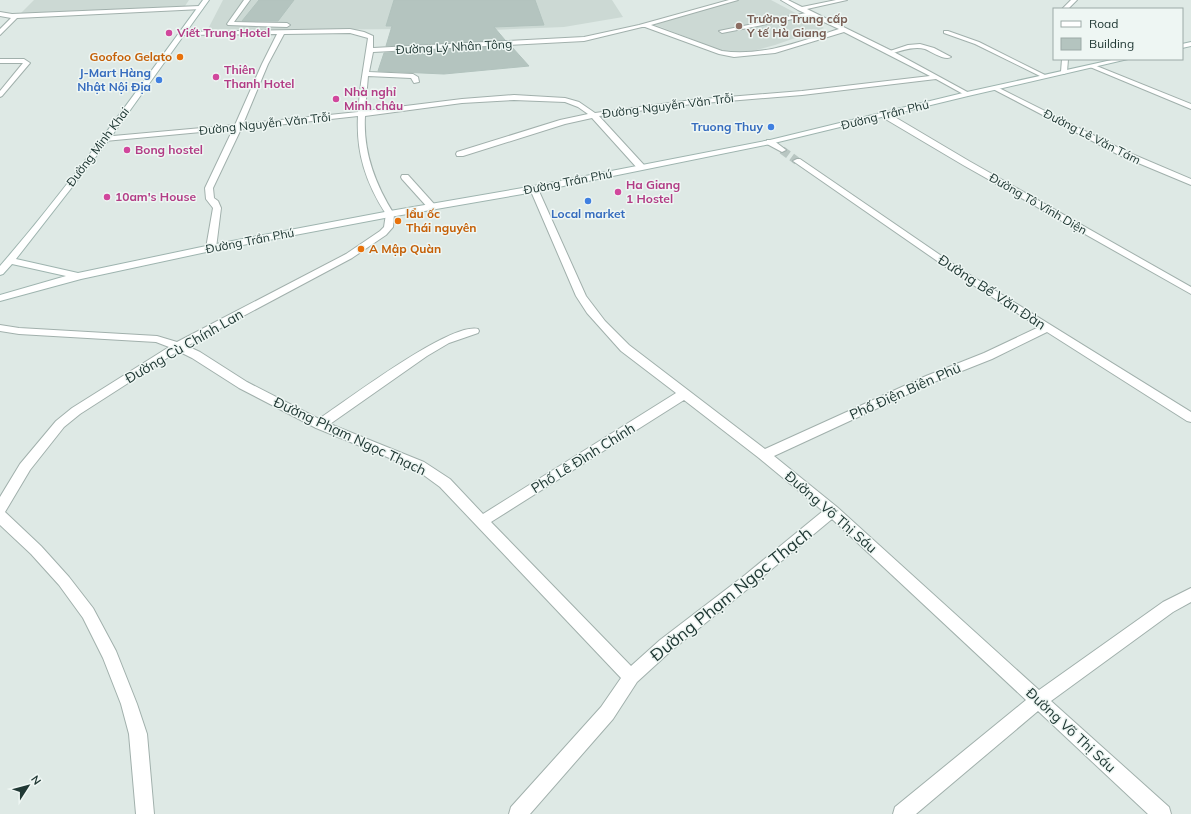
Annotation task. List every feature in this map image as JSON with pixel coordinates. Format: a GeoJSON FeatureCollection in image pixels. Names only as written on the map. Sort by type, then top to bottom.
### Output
{"type":"FeatureCollection","features":[{"type":"Feature","properties":{"kind":"street","name":"Đường Minh Khai"},"geometry":{"type":"LineString","coordinates":[[0,272],[105,139],[206,0]]}},
{"type":"Feature","properties":{"kind":"street"},"geometry":{"type":"LineString","coordinates":[[247,0],[230,24],[287,25]]}},
{"type":"Feature","properties":{"kind":"street","name":"Đường Lý Nhân Tông"},"geometry":{"type":"LineString","coordinates":[[371,50],[575,40],[646,25],[735,0]]}},
{"type":"Feature","properties":{"kind":"street"},"geometry":{"type":"LineString","coordinates":[[784,0],[890,52],[967,94]]}},
{"type":"Feature","properties":{"kind":"street"},"geometry":{"type":"LineString","coordinates":[[800,9],[844,0]]}},
{"type":"Feature","properties":{"kind":"street"},"geometry":{"type":"LineString","coordinates":[[1066,8],[1074,0]]}},
{"type":"Feature","properties":{"kind":"street"},"geometry":{"type":"LineString","coordinates":[[0,14],[12,16],[200,8]]}},
{"type":"Feature","properties":{"kind":"street"},"geometry":{"type":"LineString","coordinates":[[722,31],[811,14]]}},
{"type":"Feature","properties":{"kind":"street"},"geometry":{"type":"LineString","coordinates":[[0,33],[13,20],[14,18],[12,16]]}},
{"type":"Feature","properties":{"kind":"street"},"geometry":{"type":"LineString","coordinates":[[646,25],[721,53],[734,55],[775,51],[843,30]]}},
{"type":"Feature","properties":{"kind":"street"},"geometry":{"type":"LineString","coordinates":[[182,34],[350,31],[362,33],[371,38],[371,50],[366,74],[361,114],[361,144],[367,171],[382,202],[390,214]]}},
{"type":"Feature","properties":{"kind":"street"},"geometry":{"type":"LineString","coordinates":[[946,32],[977,43],[1044,76]]}},
{"type":"Feature","properties":{"kind":"street"},"geometry":{"type":"LineString","coordinates":[[211,248],[217,208],[215,203],[210,199],[209,188],[238,127],[265,64],[281,33]]}},
{"type":"Feature","properties":{"kind":"street"},"geometry":{"type":"LineString","coordinates":[[890,52],[916,45],[948,57]]}},
{"type":"Feature","properties":{"kind":"street"},"geometry":{"type":"LineString","coordinates":[[1064,72],[1065,60]]}},
{"type":"Feature","properties":{"kind":"street","name":"Đường Trần Phú"},"geometry":{"type":"LineString","coordinates":[[0,298],[79,276],[211,248],[432,206],[534,189],[770,142],[967,94],[1120,60]]}},
{"type":"Feature","properties":{"kind":"street"},"geometry":{"type":"LineString","coordinates":[[0,61],[24,61],[27,63],[0,95]]}},
{"type":"Feature","properties":{"kind":"street"},"geometry":{"type":"LineString","coordinates":[[1092,66],[1191,107]]}},
{"type":"Feature","properties":{"kind":"street"},"geometry":{"type":"LineString","coordinates":[[366,74],[413,76],[416,78],[416,82]]}},
{"type":"Feature","properties":{"kind":"street","name":"Đường Nguyễn Văn Trỗi"},"geometry":{"type":"LineString","coordinates":[[105,139],[238,127],[468,101],[535,98],[567,100],[579,104],[594,115],[692,102],[802,93],[937,77]]}},
{"type":"Feature","properties":{"kind":"street","name":"Đường Lê Văn Tám"},"geometry":{"type":"LineString","coordinates":[[995,88],[1122,154],[1191,182]]}},
{"type":"Feature","properties":{"kind":"street"},"geometry":{"type":"LineString","coordinates":[[460,154],[563,122],[594,115],[641,167]]}},
{"type":"Feature","properties":{"kind":"street","name":"Đường Tô Vĩnh Diện"},"geometry":{"type":"LineString","coordinates":[[885,115],[966,163],[1191,291]]}},
{"type":"Feature","properties":{"kind":"street"},"geometry":{"type":"LineString","coordinates":[[770,142],[782,150]]}},
{"type":"Feature","properties":{"kind":"street","name":"Đường Bế Văn Đàn"},"geometry":{"type":"LineString","coordinates":[[797,160],[958,272],[1191,418]]}},
{"type":"Feature","properties":{"kind":"street"},"geometry":{"type":"LineString","coordinates":[[405,177],[432,206]]}},
{"type":"Feature","properties":{"kind":"street","name":"Đường Võ Thị Sáu"},"geometry":{"type":"LineString","coordinates":[[534,189],[574,280],[590,311],[605,329],[625,348],[764,455],[832,511],[1162,814]]}},
{"type":"Feature","properties":{"kind":"street","name":"Đường Cù Chính Lan"},"geometry":{"type":"LineString","coordinates":[[0,509],[25,467],[60,424],[76,411],[178,346],[349,256],[383,233],[388,227],[390,214]]}},
{"type":"Feature","properties":{"kind":"street","name":"Đường Trần Phú"},"geometry":{"type":"LineString","coordinates":[[10,261],[79,276]]}},
{"type":"Feature","properties":{"kind":"street","name":"Đường Phạm Ngọc Thạch"},"geometry":{"type":"LineString","coordinates":[[0,328],[19,331],[157,339],[178,346],[196,355],[243,385],[320,425],[419,465],[445,484],[631,677]]}},
{"type":"Feature","properties":{"kind":"street","name":"Phố Điện Biên Phủ"},"geometry":{"type":"LineString","coordinates":[[764,455],[930,379],[988,356],[1046,328]]}},
{"type":"Feature","properties":{"kind":"street"},"geometry":{"type":"LineString","coordinates":[[320,425],[423,353],[445,341],[474,331]]}},
{"type":"Feature","properties":{"kind":"street","name":"Phố Lê Đình Chính"},"geometry":{"type":"LineString","coordinates":[[482,521],[684,394]]}},
{"type":"Feature","properties":{"kind":"street","name":"Đường Phạm Ngọc Thạch"},"geometry":{"type":"LineString","coordinates":[[518,814],[607,713],[631,677],[666,645],[750,579],[832,511]]}},
{"type":"Feature","properties":{"kind":"street"},"geometry":{"type":"LineString","coordinates":[[0,516],[36,550],[64,581],[88,613],[110,656],[129,704],[138,734],[145,814]]}},
{"type":"Feature","properties":{"kind":"street"},"geometry":{"type":"LineString","coordinates":[[902,814],[1038,700],[1168,607],[1191,594]]}},
{"type":"Feature","properties":{"kind":"shaded area"},"geometry":{"type":"Polygon","coordinates":[[[34,0],[189,0],[185,6],[21,13],[34,0]]]}},
{"type":"Feature","properties":{"kind":"shaded area"},"geometry":{"type":"Polygon","coordinates":[[[223,0],[612,0],[623,17],[564,27],[491,30],[208,29],[223,0]]]}},
{"type":"Feature","properties":{"kind":"shaded area","name":"Trường Trung cấp Y tế Hà Giang"},"geometry":{"type":"Polygon","coordinates":[[[739,0],[771,0],[824,28],[775,45],[742,54],[730,54],[653,24],[739,0]]]}},
{"type":"Feature","properties":{"kind":"building"},"geometry":{"type":"Polygon","coordinates":[[[259,0],[294,0],[278,21],[242,21],[259,0]]]}},
{"type":"Feature","properties":{"kind":"building"},"geometry":{"type":"Polygon","coordinates":[[[394,0],[535,0],[544,25],[494,27],[505,40],[386,46],[392,26],[386,26],[394,0]]]}},
{"type":"Feature","properties":{"kind":"building"},"geometry":{"type":"Polygon","coordinates":[[[511,46],[529,66],[444,74],[378,71],[384,53],[511,46]]]}},
{"type":"Feature","properties":{"kind":"tunnel"},"geometry":{"type":"LineString","coordinates":[[782,150],[797,161]]}},
{"type":"Feature","properties":{"kind":"place","name":"Trường Trung cấp Y tế Hà Giang"},"geometry":{"type":"Point","coordinates":[739,26]}},
{"type":"Feature","properties":{"kind":"place","name":"Viết Trung Hotel"},"geometry":{"type":"Point","coordinates":[169,33]}},
{"type":"Feature","properties":{"kind":"place","name":"Goofoo Gelato"},"geometry":{"type":"Point","coordinates":[180,57]}},
{"type":"Feature","properties":{"kind":"place","name":"Thiên Thanh Hotel"},"geometry":{"type":"Point","coordinates":[216,77]}},
{"type":"Feature","properties":{"kind":"place","name":"J-Mart Hàng Nhật Nội Địa"},"geometry":{"type":"Point","coordinates":[159,80]}},
{"type":"Feature","properties":{"kind":"place","name":"Nhà nghỉ Minh châu"},"geometry":{"type":"Point","coordinates":[336,99]}},
{"type":"Feature","properties":{"kind":"place","name":"Truong Thuy"},"geometry":{"type":"Point","coordinates":[771,127]}},
{"type":"Feature","properties":{"kind":"place","name":"Bong hostel"},"geometry":{"type":"Point","coordinates":[127,150]}},
{"type":"Feature","properties":{"kind":"place","name":"Ha Giang 1 Hostel"},"geometry":{"type":"Point","coordinates":[618,192]}},
{"type":"Feature","properties":{"kind":"place","name":"10am's House"},"geometry":{"type":"Point","coordinates":[107,197]}},
{"type":"Feature","properties":{"kind":"place","name":"Local market"},"geometry":{"type":"Point","coordinates":[588,201]}},
{"type":"Feature","properties":{"kind":"place","name":"lẩu ốc Thái nguyên"},"geometry":{"type":"Point","coordinates":[398,221]}},
{"type":"Feature","properties":{"kind":"place","name":"A Mập Quàn"},"geometry":{"type":"Point","coordinates":[361,249]}}]}
